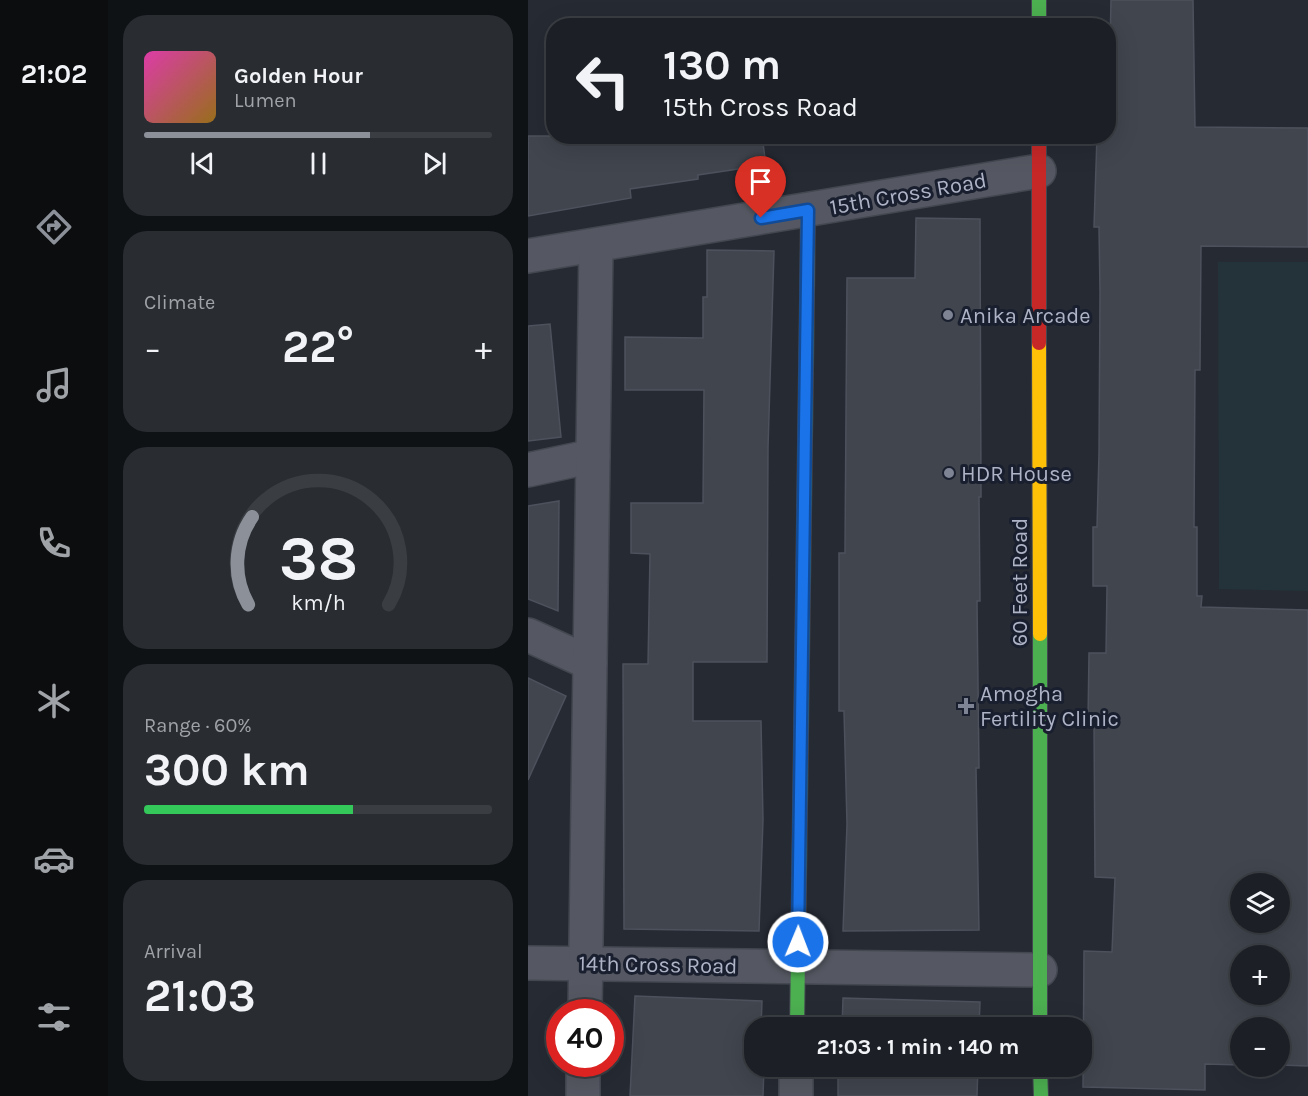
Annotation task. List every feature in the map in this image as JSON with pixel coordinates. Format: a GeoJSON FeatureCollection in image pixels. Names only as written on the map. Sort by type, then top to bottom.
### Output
{"type":"FeatureCollection","features":[{"type":"Feature","properties":{"kind":"street"},"geometry":{"type":"LineString","coordinates":[[1039,0],[1039,18]]}},
{"type":"Feature","properties":{"kind":"street","name":"60 Feet Road"},"geometry":{"type":"LineString","coordinates":[[1040,144],[1040,1017]]}},
{"type":"Feature","properties":{"kind":"street","name":"15th Cross Road"},"geometry":{"type":"LineString","coordinates":[[528,256],[1040,171]]}},
{"type":"Feature","properties":{"kind":"street"},"geometry":{"type":"LineString","coordinates":[[797,1017],[808,210]]}},
{"type":"Feature","properties":{"kind":"street"},"geometry":{"type":"LineString","coordinates":[[585,999],[596,246]]}},
{"type":"Feature","properties":{"kind":"street"},"geometry":{"type":"LineString","coordinates":[[528,470],[593,456]]}},
{"type":"Feature","properties":{"kind":"street"},"geometry":{"type":"LineString","coordinates":[[528,635],[590,663]]}},
{"type":"Feature","properties":{"kind":"street","name":"14th Cross Road"},"geometry":{"type":"LineString","coordinates":[[528,963],[1040,970]]}},
{"type":"Feature","properties":{"kind":"street"},"geometry":{"type":"LineString","coordinates":[[583,1096],[584,1077]]}},
{"type":"Feature","properties":{"kind":"street"},"geometry":{"type":"LineString","coordinates":[[796,1077],[796,1096]]}},
{"type":"Feature","properties":{"kind":"street"},"geometry":{"type":"LineString","coordinates":[[1040,1077],[1041,1096]]}},
{"type":"Feature","properties":{"kind":"shaded area"},"geometry":{"type":"Polygon","coordinates":[[[1218,262],[1308,262],[1308,591],[1219,589],[1218,262]]]}},
{"type":"Feature","properties":{"kind":"building"},"geometry":{"type":"Polygon","coordinates":[[[1111,0],[1193,0],[1195,127],[1308,128],[1308,247],[1201,246],[1200,370],[1195,370],[1194,527],[1197,527],[1197,596],[1202,596],[1201,607],[1308,610],[1308,1066],[1290,1065],[1290,1017],[1230,1017],[1230,1065],[1205,1064],[1205,1090],[1083,1087],[1083,1077],[1092,1077],[1092,1017],[1084,1017],[1084,951],[1112,952],[1115,878],[1095,877],[1094,721],[1088,721],[1089,653],[1106,653],[1107,586],[1093,586],[1093,527],[1097,527],[1099,453],[1099,227],[1094,227],[1097,144],[1116,144],[1116,18],[1111,18],[1111,0]]]}},
{"type":"Feature","properties":{"kind":"building"},"geometry":{"type":"Polygon","coordinates":[[[528,136],[546,136],[546,144],[763,144],[766,165],[698,175],[698,179],[630,189],[631,198],[528,216],[528,136]]]}},
{"type":"Feature","properties":{"kind":"building"},"geometry":{"type":"Polygon","coordinates":[[[916,218],[980,219],[981,497],[979,497],[980,601],[977,601],[979,768],[976,768],[979,930],[843,931],[847,824],[844,711],[839,711],[839,553],[845,553],[847,278],[915,278],[916,218]]]}},
{"type":"Feature","properties":{"kind":"building"},"geometry":{"type":"Polygon","coordinates":[[[707,250],[774,251],[768,448],[767,662],[693,662],[693,721],[761,721],[763,820],[759,931],[624,929],[623,664],[648,664],[650,554],[631,553],[631,503],[703,503],[704,390],[625,390],[625,337],[703,338],[703,297],[707,297],[707,250]]]}},
{"type":"Feature","properties":{"kind":"building"},"geometry":{"type":"Polygon","coordinates":[[[550,324],[561,437],[528,441],[528,326],[550,324]]]}},
{"type":"Feature","properties":{"kind":"building"},"geometry":{"type":"Polygon","coordinates":[[[559,501],[558,611],[528,599],[528,506],[559,501]]]}},
{"type":"Feature","properties":{"kind":"building"},"geometry":{"type":"Polygon","coordinates":[[[528,678],[566,696],[528,780],[528,678]]]}},
{"type":"Feature","properties":{"kind":"building"},"geometry":{"type":"Polygon","coordinates":[[[635,996],[762,1001],[761,1017],[744,1017],[744,1077],[764,1077],[763,1096],[630,1096],[635,996]]]}},
{"type":"Feature","properties":{"kind":"building"},"geometry":{"type":"Polygon","coordinates":[[[843,998],[980,1002],[979,1017],[842,1017],[843,998]]]}},
{"type":"Feature","properties":{"kind":"building"},"geometry":{"type":"Polygon","coordinates":[[[838,1077],[978,1077],[977,1096],[838,1096],[838,1077]]]}},
{"type":"Feature","properties":{"kind":"traffic: fast"},"geometry":{"type":"LineString","coordinates":[[1039,0],[1039,18]]}},
{"type":"Feature","properties":{"kind":"traffic: fast"},"geometry":{"type":"LineString","coordinates":[[797,1017],[807,296]]}},
{"type":"Feature","properties":{"kind":"traffic: fast"},"geometry":{"type":"LineString","coordinates":[[1040,634],[1040,1017]]}},
{"type":"Feature","properties":{"kind":"traffic: fast"},"geometry":{"type":"LineString","coordinates":[[1040,1077],[1041,1096]]}},
{"type":"Feature","properties":{"kind":"traffic: slow"},"geometry":{"type":"LineString","coordinates":[[807,296],[808,210]]}},
{"type":"Feature","properties":{"kind":"traffic: slow"},"geometry":{"type":"LineString","coordinates":[[1039,343],[1040,634]]}},
{"type":"Feature","properties":{"kind":"traffic: jam"},"geometry":{"type":"LineString","coordinates":[[1039,144],[1039,343]]}},
{"type":"Feature","properties":{"kind":"place","name":"Anika Arcade"},"geometry":{"type":"Point","coordinates":[948,315]}},
{"type":"Feature","properties":{"kind":"place","name":"HDR House"},"geometry":{"type":"Point","coordinates":[949,473]}},
{"type":"Feature","properties":{"kind":"place","name":"Amogha Fertility Clinic"},"geometry":{"type":"Point","coordinates":[966,706]}},
{"type":"Feature","properties":{"kind":"route"},"geometry":{"type":"LineString","coordinates":[[761,218],[808,210],[798,942]]}}]}
